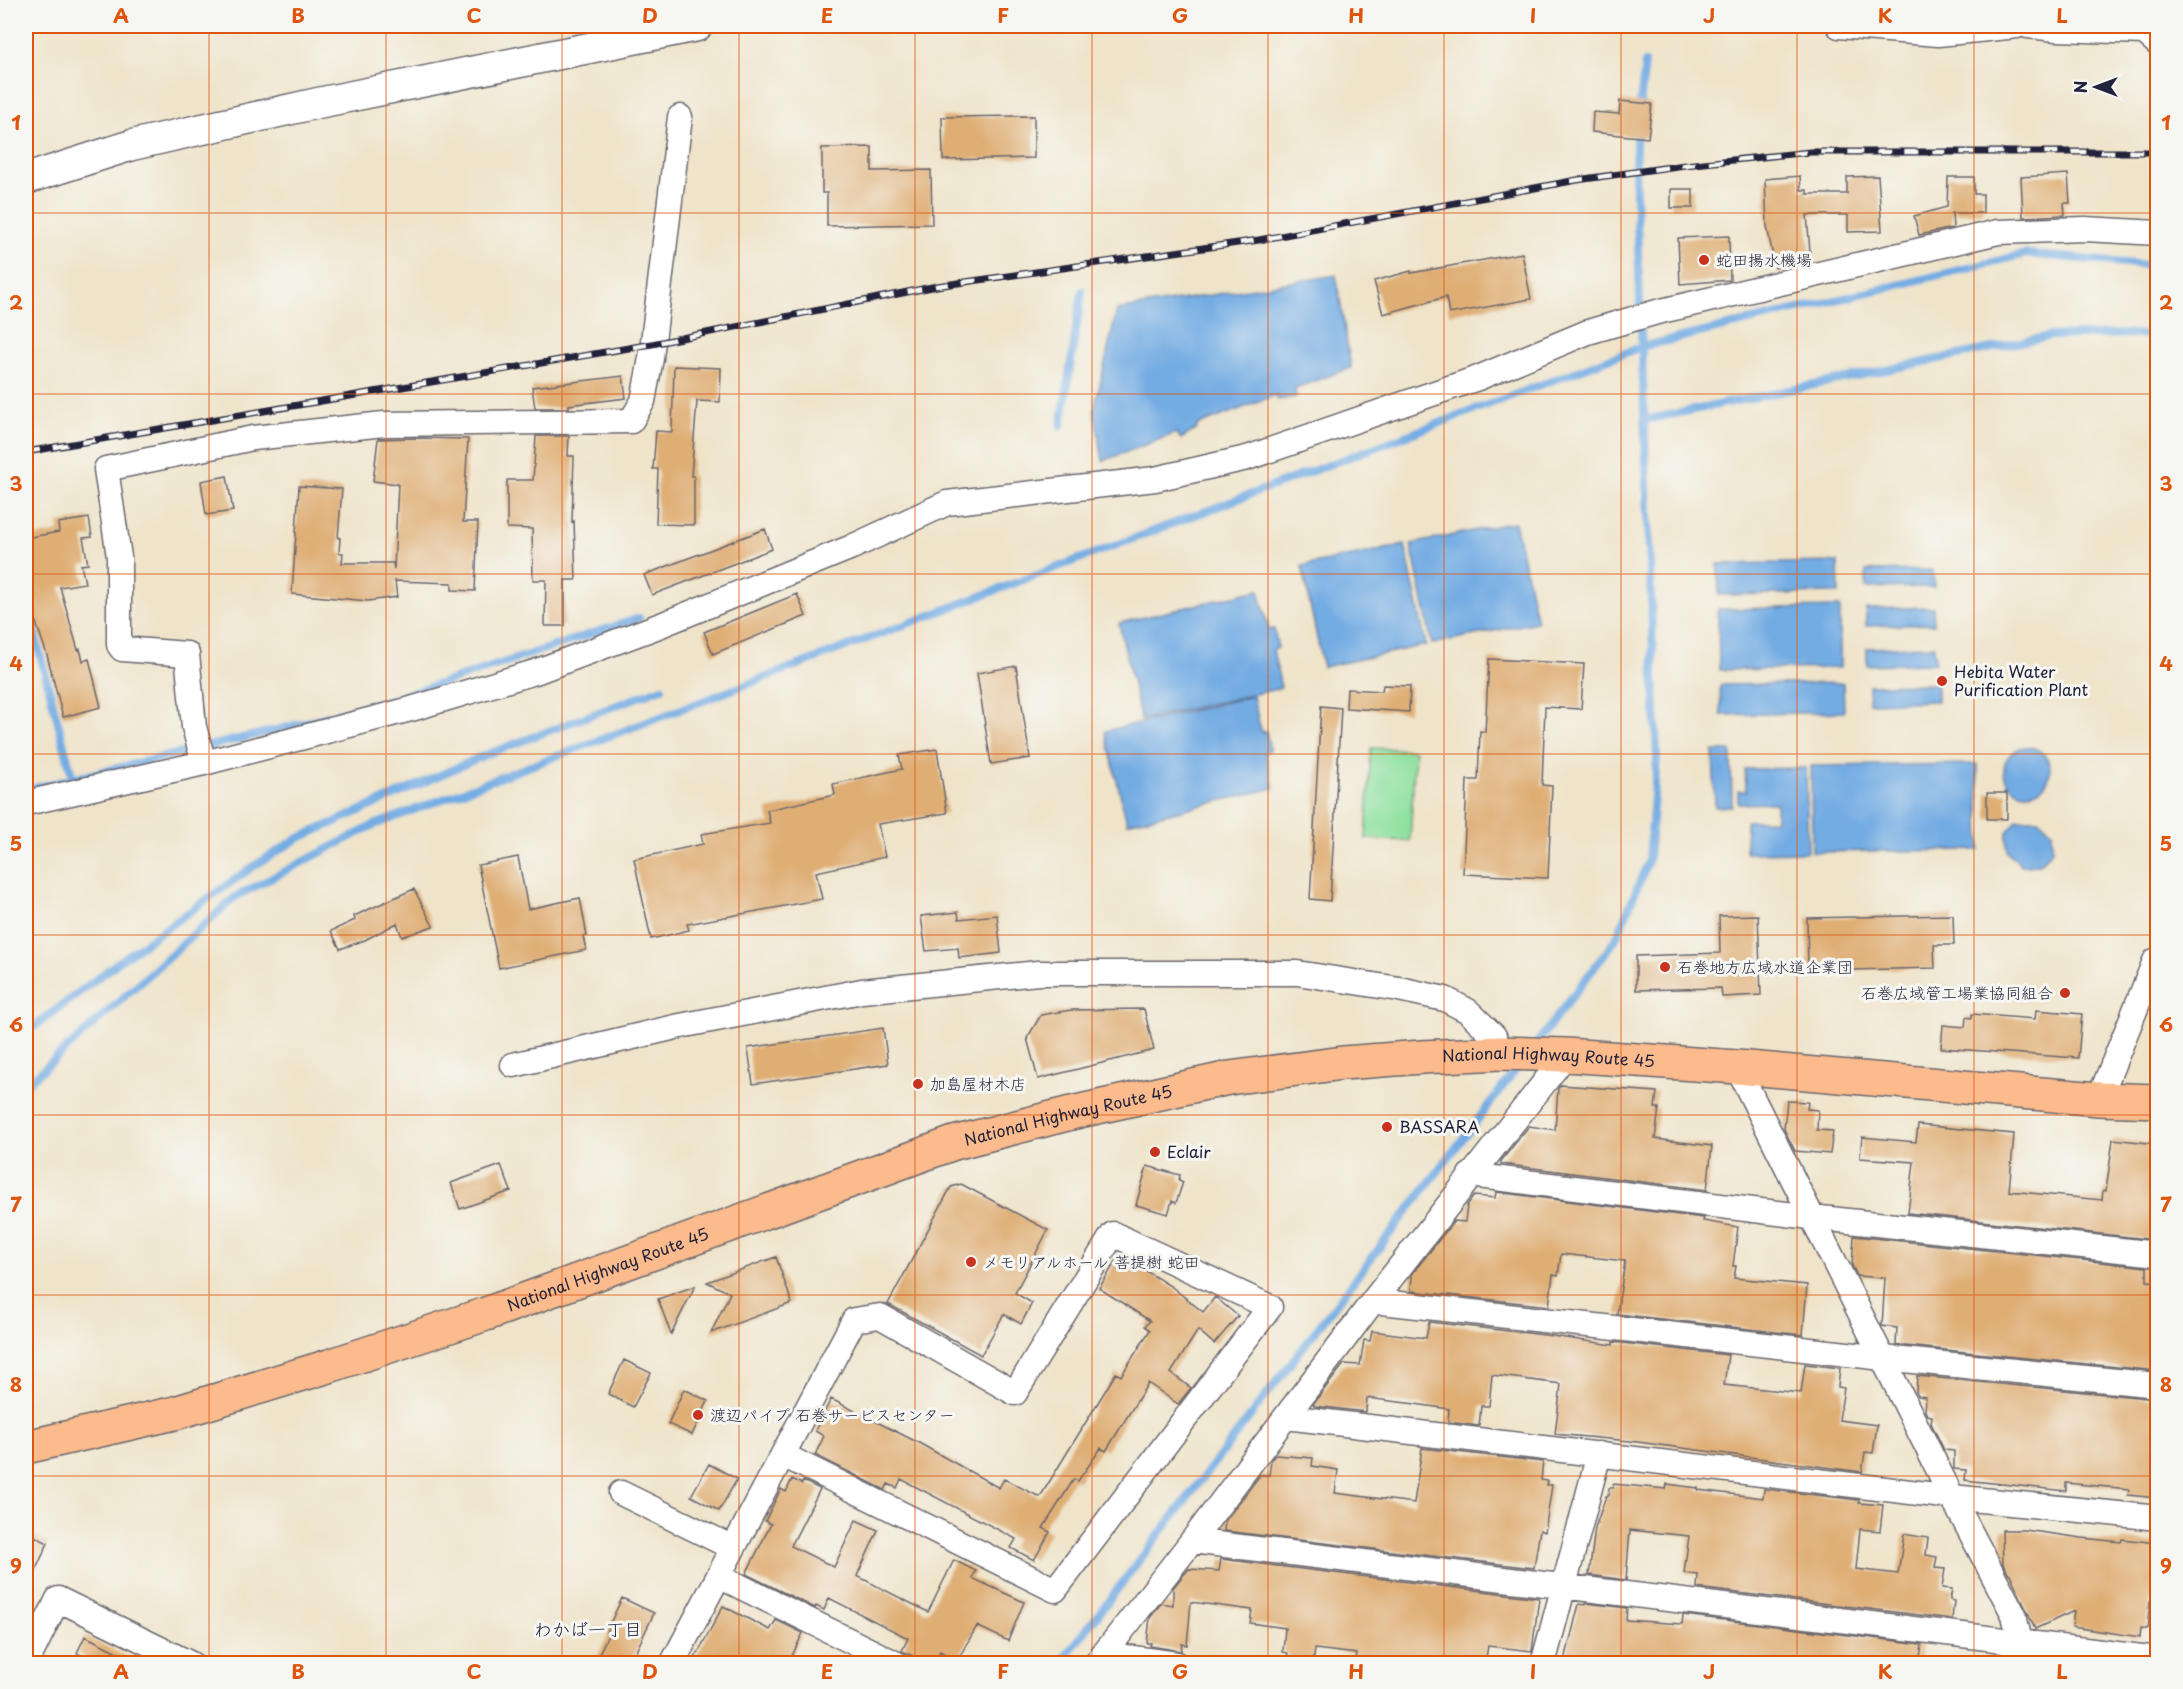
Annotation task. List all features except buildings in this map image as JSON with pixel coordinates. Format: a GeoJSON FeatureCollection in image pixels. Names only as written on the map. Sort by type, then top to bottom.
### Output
{"type":"FeatureCollection","features":[{"type":"Feature","properties":{"kind":"highway","name":"National Highway Route 45"},"geometry":{"type":"LineString","coordinates":[[26,1447],[175,1413],[329,1366],[486,1314],[965,1140],[1071,1113],[1228,1078],[1343,1063],[1505,1053],[1557,1054],[1737,1067],[2099,1099],[2157,1101]]}},
{"type":"Feature","properties":{"kind":"street"},"geometry":{"type":"LineString","coordinates":[[26,179],[132,145],[318,103],[697,26]]}},
{"type":"Feature","properties":{"kind":"street"},"geometry":{"type":"LineString","coordinates":[[1839,26],[1938,34],[2017,26]]}},
{"type":"Feature","properties":{"kind":"street"},"geometry":{"type":"LineString","coordinates":[[2028,26],[2144,32],[2157,44]]}},
{"type":"Feature","properties":{"kind":"street"},"geometry":{"type":"LineString","coordinates":[[203,761],[194,727],[188,654],[122,649],[119,645],[119,557],[106,469],[253,438],[384,424],[631,421],[644,401],[651,358],[680,117]]}},
{"type":"Feature","properties":{"kind":"street"},"geometry":{"type":"LineString","coordinates":[[26,163],[80,162]]}},
{"type":"Feature","properties":{"kind":"street"},"geometry":{"type":"LineString","coordinates":[[26,803],[411,709],[535,672],[661,625],[852,547],[947,503],[1155,479],[1247,458],[1478,378],[1588,332],[1657,312],[1998,232],[2085,229],[2157,233]]}},
{"type":"Feature","properties":{"kind":"street"},"geometry":{"type":"LineString","coordinates":[[2099,1099],[2155,961],[2157,961]]}},
{"type":"Feature","properties":{"kind":"street"},"geometry":{"type":"LineString","coordinates":[[513,1065],[680,1026],[862,991],[1038,973],[1297,973],[1399,989],[1445,999],[1468,1011],[1494,1036],[1505,1053]]}},
{"type":"Feature","properties":{"kind":"street"},"geometry":{"type":"LineString","coordinates":[[1100,1659],[1470,1175],[1557,1054]]}},
{"type":"Feature","properties":{"kind":"street"},"geometry":{"type":"LineString","coordinates":[[1737,1067],[1952,1497],[2014,1615],[2017,1653]]}},
{"type":"Feature","properties":{"kind":"street"},"geometry":{"type":"LineString","coordinates":[[1470,1175],[1811,1217],[2157,1254]]}},
{"type":"Feature","properties":{"kind":"street"},"geometry":{"type":"LineString","coordinates":[[672,1664],[854,1320],[880,1316],[1015,1393],[1113,1234],[1270,1307],[1055,1590],[783,1455]]}},
{"type":"Feature","properties":{"kind":"street"},"geometry":{"type":"LineString","coordinates":[[1373,1301],[1884,1358],[2157,1384]]}},
{"type":"Feature","properties":{"kind":"street"},"geometry":{"type":"LineString","coordinates":[[1286,1417],[1952,1497],[2157,1518]]}},
{"type":"Feature","properties":{"kind":"street"},"geometry":{"type":"LineString","coordinates":[[1543,1664],[1599,1455]]}},
{"type":"Feature","properties":{"kind":"street"},"geometry":{"type":"LineString","coordinates":[[621,1493],[733,1548]]}},
{"type":"Feature","properties":{"kind":"street"},"geometry":{"type":"LineString","coordinates":[[1192,1541],[1565,1586],[2017,1653],[2157,1659]]}},
{"type":"Feature","properties":{"kind":"street"},"geometry":{"type":"LineString","coordinates":[[719,1576],[897,1664]]}},
{"type":"Feature","properties":{"kind":"street"},"geometry":{"type":"LineString","coordinates":[[26,1664],[58,1599],[191,1664]]}},
{"type":"Feature","properties":{"kind":"street"},"geometry":{"type":"LineString","coordinates":[[1100,1659],[1177,1664]]}},
{"type":"Feature","properties":{"kind":"green space"},"geometry":{"type":"Polygon","coordinates":[[[1371,748],[1415,750],[1410,841],[1366,839],[1371,748]]]}},
{"type":"Feature","properties":{"kind":"green space"},"geometry":{"type":"Polygon","coordinates":[[[2035,1653],[2124,1664],[2022,1664],[2035,1653]]]}},
{"type":"Feature","properties":{"kind":"water"},"geometry":{"type":"Polygon","coordinates":[[[1336,275],[1351,368],[1295,388],[1296,397],[1277,400],[1276,395],[1196,426],[1197,429],[1181,439],[1176,433],[1103,461],[1094,410],[1117,310],[1336,275]]]}},
{"type":"Feature","properties":{"kind":"water"},"geometry":{"type":"Polygon","coordinates":[[[1515,522],[1537,622],[1432,644],[1411,544],[1515,522]]]}},
{"type":"Feature","properties":{"kind":"water"},"geometry":{"type":"Polygon","coordinates":[[[1405,545],[1426,645],[1323,667],[1302,566],[1405,545]]]}},
{"type":"Feature","properties":{"kind":"water"},"geometry":{"type":"Polygon","coordinates":[[[1838,562],[1839,593],[1719,595],[1718,564],[1838,562]]]}},
{"type":"Feature","properties":{"kind":"water"},"geometry":{"type":"Polygon","coordinates":[[[1933,570],[1934,587],[1866,588],[1866,571],[1933,570]]]}},
{"type":"Feature","properties":{"kind":"water"},"geometry":{"type":"Polygon","coordinates":[[[1259,590],[1269,630],[1274,629],[1278,648],[1273,650],[1281,688],[1141,720],[1119,623],[1259,590]]]}},
{"type":"Feature","properties":{"kind":"water"},"geometry":{"type":"Polygon","coordinates":[[[1840,607],[1840,668],[1719,670],[1718,609],[1840,607]]]}},
{"type":"Feature","properties":{"kind":"water"},"geometry":{"type":"Polygon","coordinates":[[[1933,607],[1934,624],[1866,626],[1866,609],[1933,607]]]}},
{"type":"Feature","properties":{"kind":"water"},"geometry":{"type":"Polygon","coordinates":[[[1934,646],[1935,663],[1867,665],[1867,648],[1934,646]]]}},
{"type":"Feature","properties":{"kind":"water"},"geometry":{"type":"Polygon","coordinates":[[[1843,683],[1844,712],[1721,715],[1720,685],[1843,683]]]}},
{"type":"Feature","properties":{"kind":"water"},"geometry":{"type":"Polygon","coordinates":[[[1937,684],[1937,701],[1869,703],[1869,685],[1937,684]]]}},
{"type":"Feature","properties":{"kind":"water"},"geometry":{"type":"Polygon","coordinates":[[[1253,696],[1261,732],[1266,731],[1270,750],[1265,752],[1274,788],[1127,823],[1105,731],[1253,696]]]}},
{"type":"Feature","properties":{"kind":"water"},"geometry":{"type":"Polygon","coordinates":[[[2027,747],[2043,754],[2050,770],[2043,786],[2027,793],[2011,786],[2004,770],[2011,754],[2027,747]]]}},
{"type":"Feature","properties":{"kind":"water"},"geometry":{"type":"Polygon","coordinates":[[[1713,751],[1731,751],[1732,806],[1715,807],[1713,751]]]}},
{"type":"Feature","properties":{"kind":"water"},"geometry":{"type":"Polygon","coordinates":[[[1978,764],[1980,850],[1812,852],[1811,766],[1978,764]]]}},
{"type":"Feature","properties":{"kind":"water"},"geometry":{"type":"Polygon","coordinates":[[[1806,768],[1808,852],[1746,853],[1746,821],[1776,820],[1776,803],[1738,804],[1738,791],[1746,791],[1745,769],[1806,768]]]}},
{"type":"Feature","properties":{"kind":"water"},"geometry":{"type":"Polygon","coordinates":[[[2018,819],[2038,819],[2052,831],[2052,850],[2040,864],[2021,865],[2007,851],[2007,832],[2018,819]]]}},
{"type":"Feature","properties":{"kind":"waterway"},"geometry":{"type":"LineString","coordinates":[[1639,112],[1645,63]]}},
{"type":"Feature","properties":{"kind":"waterway"},"geometry":{"type":"LineString","coordinates":[[1536,1044],[1616,939],[1649,859],[1657,759],[1635,166],[1637,127]]}},
{"type":"Feature","properties":{"kind":"waterway"},"geometry":{"type":"LineString","coordinates":[[26,1085],[235,897],[374,825],[1641,347],[2026,254],[2158,266]]}},
{"type":"Feature","properties":{"kind":"waterway"},"geometry":{"type":"LineString","coordinates":[[1061,426],[1082,291]]}},
{"type":"Feature","properties":{"kind":"waterway"},"geometry":{"type":"LineString","coordinates":[[1645,420],[2050,336],[2158,335]]}},
{"type":"Feature","properties":{"kind":"waterway"},"geometry":{"type":"LineString","coordinates":[[26,602],[73,779]]}},
{"type":"Feature","properties":{"kind":"waterway"},"geometry":{"type":"LineString","coordinates":[[26,790],[272,731],[397,698],[639,618]]}},
{"type":"Feature","properties":{"kind":"waterway"},"geometry":{"type":"LineString","coordinates":[[26,1033],[121,960],[254,866],[297,839],[485,755],[662,688]]}},
{"type":"Feature","properties":{"kind":"waterway"},"geometry":{"type":"LineString","coordinates":[[1060,1664],[1521,1063]]}},
{"type":"Feature","properties":{"kind":"railway"},"geometry":{"type":"LineString","coordinates":[[26,452],[652,344],[937,286],[1259,240],[1577,180],[1685,165],[1810,152],[2158,152]]}},
{"type":"Feature","properties":{"kind":"place","name":"蛇田揚水機場"},"geometry":{"type":"Point","coordinates":[1704,260]}},
{"type":"Feature","properties":{"kind":"place","name":"Hebita Water Purification Plant"},"geometry":{"type":"Point","coordinates":[1942,681]}},
{"type":"Feature","properties":{"kind":"place","name":"石巻地方広域水道企業団"},"geometry":{"type":"Point","coordinates":[1665,967]}},
{"type":"Feature","properties":{"kind":"place","name":"石巻広域管工場業協同組合"},"geometry":{"type":"Point","coordinates":[2065,993]}},
{"type":"Feature","properties":{"kind":"place","name":"加島屋材木店"},"geometry":{"type":"Point","coordinates":[918,1084]}},
{"type":"Feature","properties":{"kind":"place","name":"BASSARA"},"geometry":{"type":"Point","coordinates":[1387,1127]}},
{"type":"Feature","properties":{"kind":"place","name":"Eclair"},"geometry":{"type":"Point","coordinates":[1155,1152]}},
{"type":"Feature","properties":{"kind":"place","name":"メモリアルホール 菩提樹 蛇田"},"geometry":{"type":"Point","coordinates":[971,1262]}},
{"type":"Feature","properties":{"kind":"place","name":"渡辺パイプ 石巻サービスセンター"},"geometry":{"type":"Point","coordinates":[698,1415]}},
{"type":"Feature","properties":{"kind":"district","name":"わかば一丁目"},"geometry":{"type":"Point","coordinates":[588,1630]}}]}
